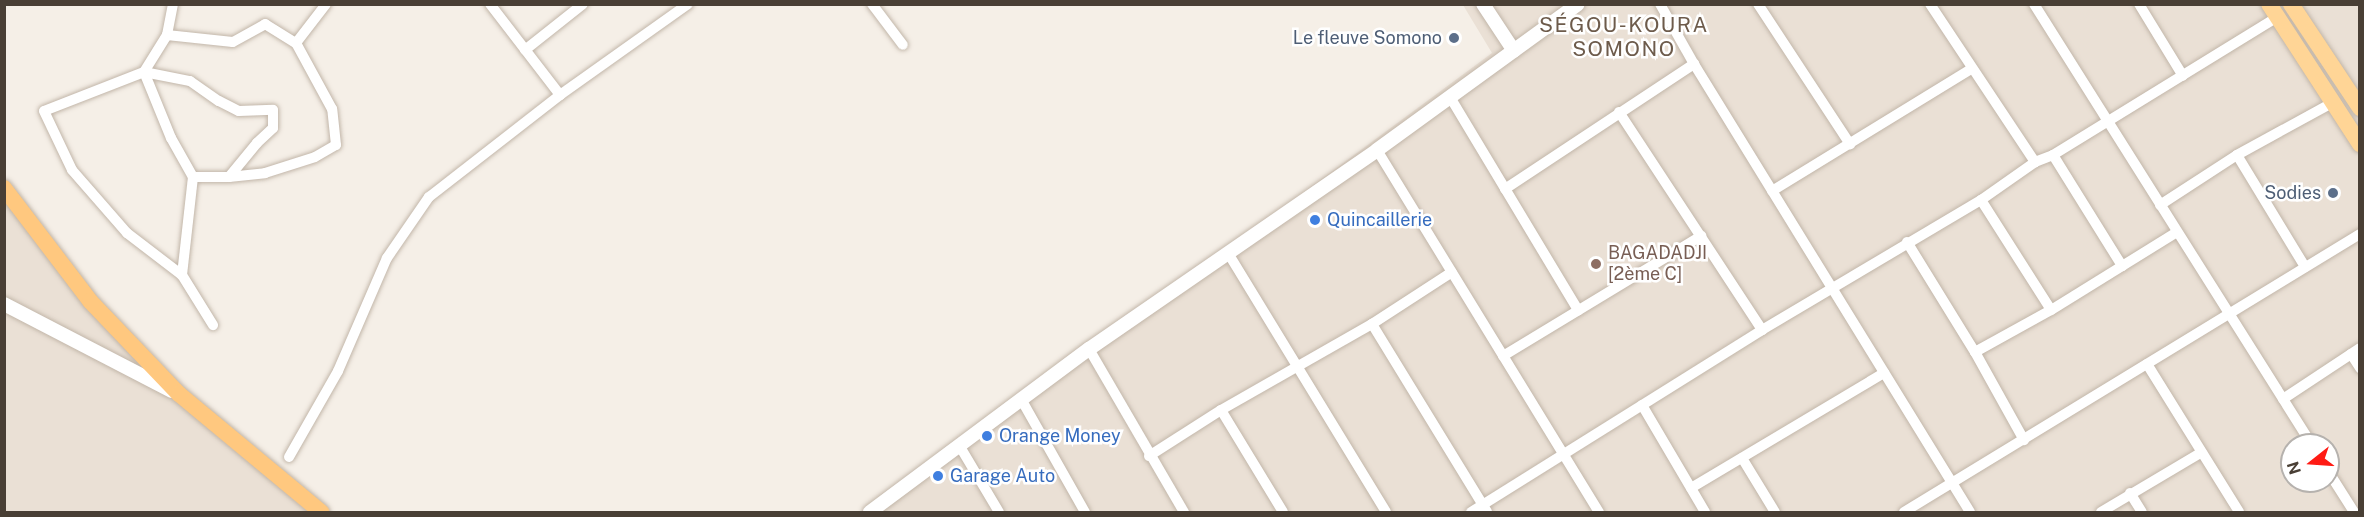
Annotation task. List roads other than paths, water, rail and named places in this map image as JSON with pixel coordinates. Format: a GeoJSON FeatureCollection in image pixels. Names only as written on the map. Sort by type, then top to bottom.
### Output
{"type":"FeatureCollection","features":[{"type":"Feature","properties":{"kind":"highway"},"geometry":{"type":"LineString","coordinates":[[4,188],[90,301],[179,394],[321,513]]}},
{"type":"Feature","properties":{"kind":"main road"},"geometry":{"type":"LineString","coordinates":[[2291,4],[2360,108]]}},
{"type":"Feature","properties":{"kind":"main road"},"geometry":{"type":"LineString","coordinates":[[2273,11],[2360,144]]}},
{"type":"Feature","properties":{"kind":"street"},"geometry":{"type":"LineString","coordinates":[[144,72],[167,35],[173,4]]}},
{"type":"Feature","properties":{"kind":"street"},"geometry":{"type":"LineString","coordinates":[[490,4],[560,95]]}},
{"type":"Feature","properties":{"kind":"street"},"geometry":{"type":"LineString","coordinates":[[525,50],[582,4]]}},
{"type":"Feature","properties":{"kind":"street"},"geometry":{"type":"LineString","coordinates":[[289,457],[338,371],[387,258],[429,197],[560,95],[688,4]]}},
{"type":"Feature","properties":{"kind":"street"},"geometry":{"type":"LineString","coordinates":[[872,4],[903,45]]}},
{"type":"Feature","properties":{"kind":"street"},"geometry":{"type":"LineString","coordinates":[[1483,4],[1514,51]]}},
{"type":"Feature","properties":{"kind":"street"},"geometry":{"type":"LineString","coordinates":[[870,513],[1089,349],[1377,150],[1578,4]]}},
{"type":"Feature","properties":{"kind":"street"},"geometry":{"type":"LineString","coordinates":[[1660,4],[1694,64],[1970,513]]}},
{"type":"Feature","properties":{"kind":"street"},"geometry":{"type":"LineString","coordinates":[[1930,4],[1971,69],[2035,162]]}},
{"type":"Feature","properties":{"kind":"street"},"geometry":{"type":"LineString","coordinates":[[2034,4],[2304,433]]}},
{"type":"Feature","properties":{"kind":"street"},"geometry":{"type":"LineString","coordinates":[[2139,4],[2183,76]]}},
{"type":"Feature","properties":{"kind":"street"},"geometry":{"type":"LineString","coordinates":[[297,43],[324,6]]}},
{"type":"Feature","properties":{"kind":"street"},"geometry":{"type":"LineString","coordinates":[[1764,6],[1850,144]]}},
{"type":"Feature","properties":{"kind":"street"},"geometry":{"type":"LineString","coordinates":[[1471,513],[1485,509],[1563,453],[1907,242],[1981,200],[2035,162],[2053,155],[2183,76],[2273,11]]}},
{"type":"Feature","properties":{"kind":"street"},"geometry":{"type":"LineString","coordinates":[[167,35],[233,42],[265,24],[297,43],[332,109],[336,145],[315,157],[275,170],[229,177],[193,177]]}},
{"type":"Feature","properties":{"kind":"street"},"geometry":{"type":"LineString","coordinates":[[1505,189],[1694,64]]}},
{"type":"Feature","properties":{"kind":"street"},"geometry":{"type":"LineString","coordinates":[[1772,191],[1971,69]]}},
{"type":"Feature","properties":{"kind":"street"},"geometry":{"type":"LineString","coordinates":[[144,72],[171,138],[193,177],[182,274]]}},
{"type":"Feature","properties":{"kind":"street"},"geometry":{"type":"LineString","coordinates":[[213,325],[182,274],[127,233],[72,170],[44,111],[144,72],[190,81],[219,102],[239,111],[273,110],[273,128],[229,177]]}},
{"type":"Feature","properties":{"kind":"street"},"geometry":{"type":"LineString","coordinates":[[1450,97],[1578,310]]}},
{"type":"Feature","properties":{"kind":"street"},"geometry":{"type":"LineString","coordinates":[[2160,205],[2237,155],[2332,103]]}},
{"type":"Feature","properties":{"kind":"street"},"geometry":{"type":"LineString","coordinates":[[1619,112],[1762,330]]}},
{"type":"Feature","properties":{"kind":"street"},"geometry":{"type":"LineString","coordinates":[[1377,150],[1599,513]]}},
{"type":"Feature","properties":{"kind":"street"},"geometry":{"type":"LineString","coordinates":[[2053,155],[2122,266]]}},
{"type":"Feature","properties":{"kind":"street"},"geometry":{"type":"LineString","coordinates":[[2237,155],[2305,267]]}},
{"type":"Feature","properties":{"kind":"street"},"geometry":{"type":"LineString","coordinates":[[1981,200],[2051,310]]}},
{"type":"Feature","properties":{"kind":"street"},"geometry":{"type":"LineString","coordinates":[[1975,352],[2051,310],[2177,232]]}},
{"type":"Feature","properties":{"kind":"street"},"geometry":{"type":"LineString","coordinates":[[1904,513],[2360,234]]}},
{"type":"Feature","properties":{"kind":"street"},"geometry":{"type":"LineString","coordinates":[[1503,356],[1701,236]]}},
{"type":"Feature","properties":{"kind":"street"},"geometry":{"type":"LineString","coordinates":[[1907,242],[1975,352],[2024,440]]}},
{"type":"Feature","properties":{"kind":"street"},"geometry":{"type":"LineString","coordinates":[[1228,253],[1386,513]]}},
{"type":"Feature","properties":{"kind":"street"},"geometry":{"type":"LineString","coordinates":[[1149,456],[1221,410],[1372,324],[1452,272]]}},
{"type":"Feature","properties":{"kind":"street"},"geometry":{"type":"LineString","coordinates":[[4,303],[179,394]]}},
{"type":"Feature","properties":{"kind":"street"},"geometry":{"type":"LineString","coordinates":[[1372,324],[1485,509]]}},
{"type":"Feature","properties":{"kind":"street"},"geometry":{"type":"LineString","coordinates":[[1089,349],[1184,513]]}},
{"type":"Feature","properties":{"kind":"street"},"geometry":{"type":"LineString","coordinates":[[2283,399],[2355,351],[2360,368]]}},
{"type":"Feature","properties":{"kind":"street"},"geometry":{"type":"LineString","coordinates":[[2147,364],[2239,513]]}},
{"type":"Feature","properties":{"kind":"street"},"geometry":{"type":"LineString","coordinates":[[1691,488],[1884,373]]}},
{"type":"Feature","properties":{"kind":"street"},"geometry":{"type":"LineString","coordinates":[[1021,399],[1084,512]]}},
{"type":"Feature","properties":{"kind":"street"},"geometry":{"type":"LineString","coordinates":[[1642,405],[1705,513]]}},
{"type":"Feature","properties":{"kind":"street"},"geometry":{"type":"LineString","coordinates":[[1221,410],[1283,513]]}},
{"type":"Feature","properties":{"kind":"street"},"geometry":{"type":"LineString","coordinates":[[959,445],[999,513]]}},
{"type":"Feature","properties":{"kind":"street"},"geometry":{"type":"LineString","coordinates":[[2101,513],[2130,493],[2202,452]]}},
{"type":"Feature","properties":{"kind":"street"},"geometry":{"type":"LineString","coordinates":[[1742,458],[1775,513]]}},
{"type":"Feature","properties":{"kind":"street"},"geometry":{"type":"LineString","coordinates":[[2340,490],[2354,513]]}},
{"type":"Feature","properties":{"kind":"street"},"geometry":{"type":"LineString","coordinates":[[2130,493],[2142,513]]}},
{"type":"Feature","properties":{"kind":"place","name":"Le fleuve Somono"},"geometry":{"type":"Point","coordinates":[1454,38]}},
{"type":"Feature","properties":{"kind":"place","name":"Sodies"},"geometry":{"type":"Point","coordinates":[2333,193]}},
{"type":"Feature","properties":{"kind":"place","name":"Quincaillerie"},"geometry":{"type":"Point","coordinates":[1315,220]}},
{"type":"Feature","properties":{"kind":"place","name":"BAGADADJI [2ème C]"},"geometry":{"type":"Point","coordinates":[1596,264]}},
{"type":"Feature","properties":{"kind":"place","name":"Orange Money"},"geometry":{"type":"Point","coordinates":[987,436]}},
{"type":"Feature","properties":{"kind":"place","name":"Garage Auto"},"geometry":{"type":"Point","coordinates":[938,476]}},
{"type":"Feature","properties":{"kind":"district","name":"SÉGOU-KOURA SOMONO"},"geometry":{"type":"Point","coordinates":[1624,37]}}]}
